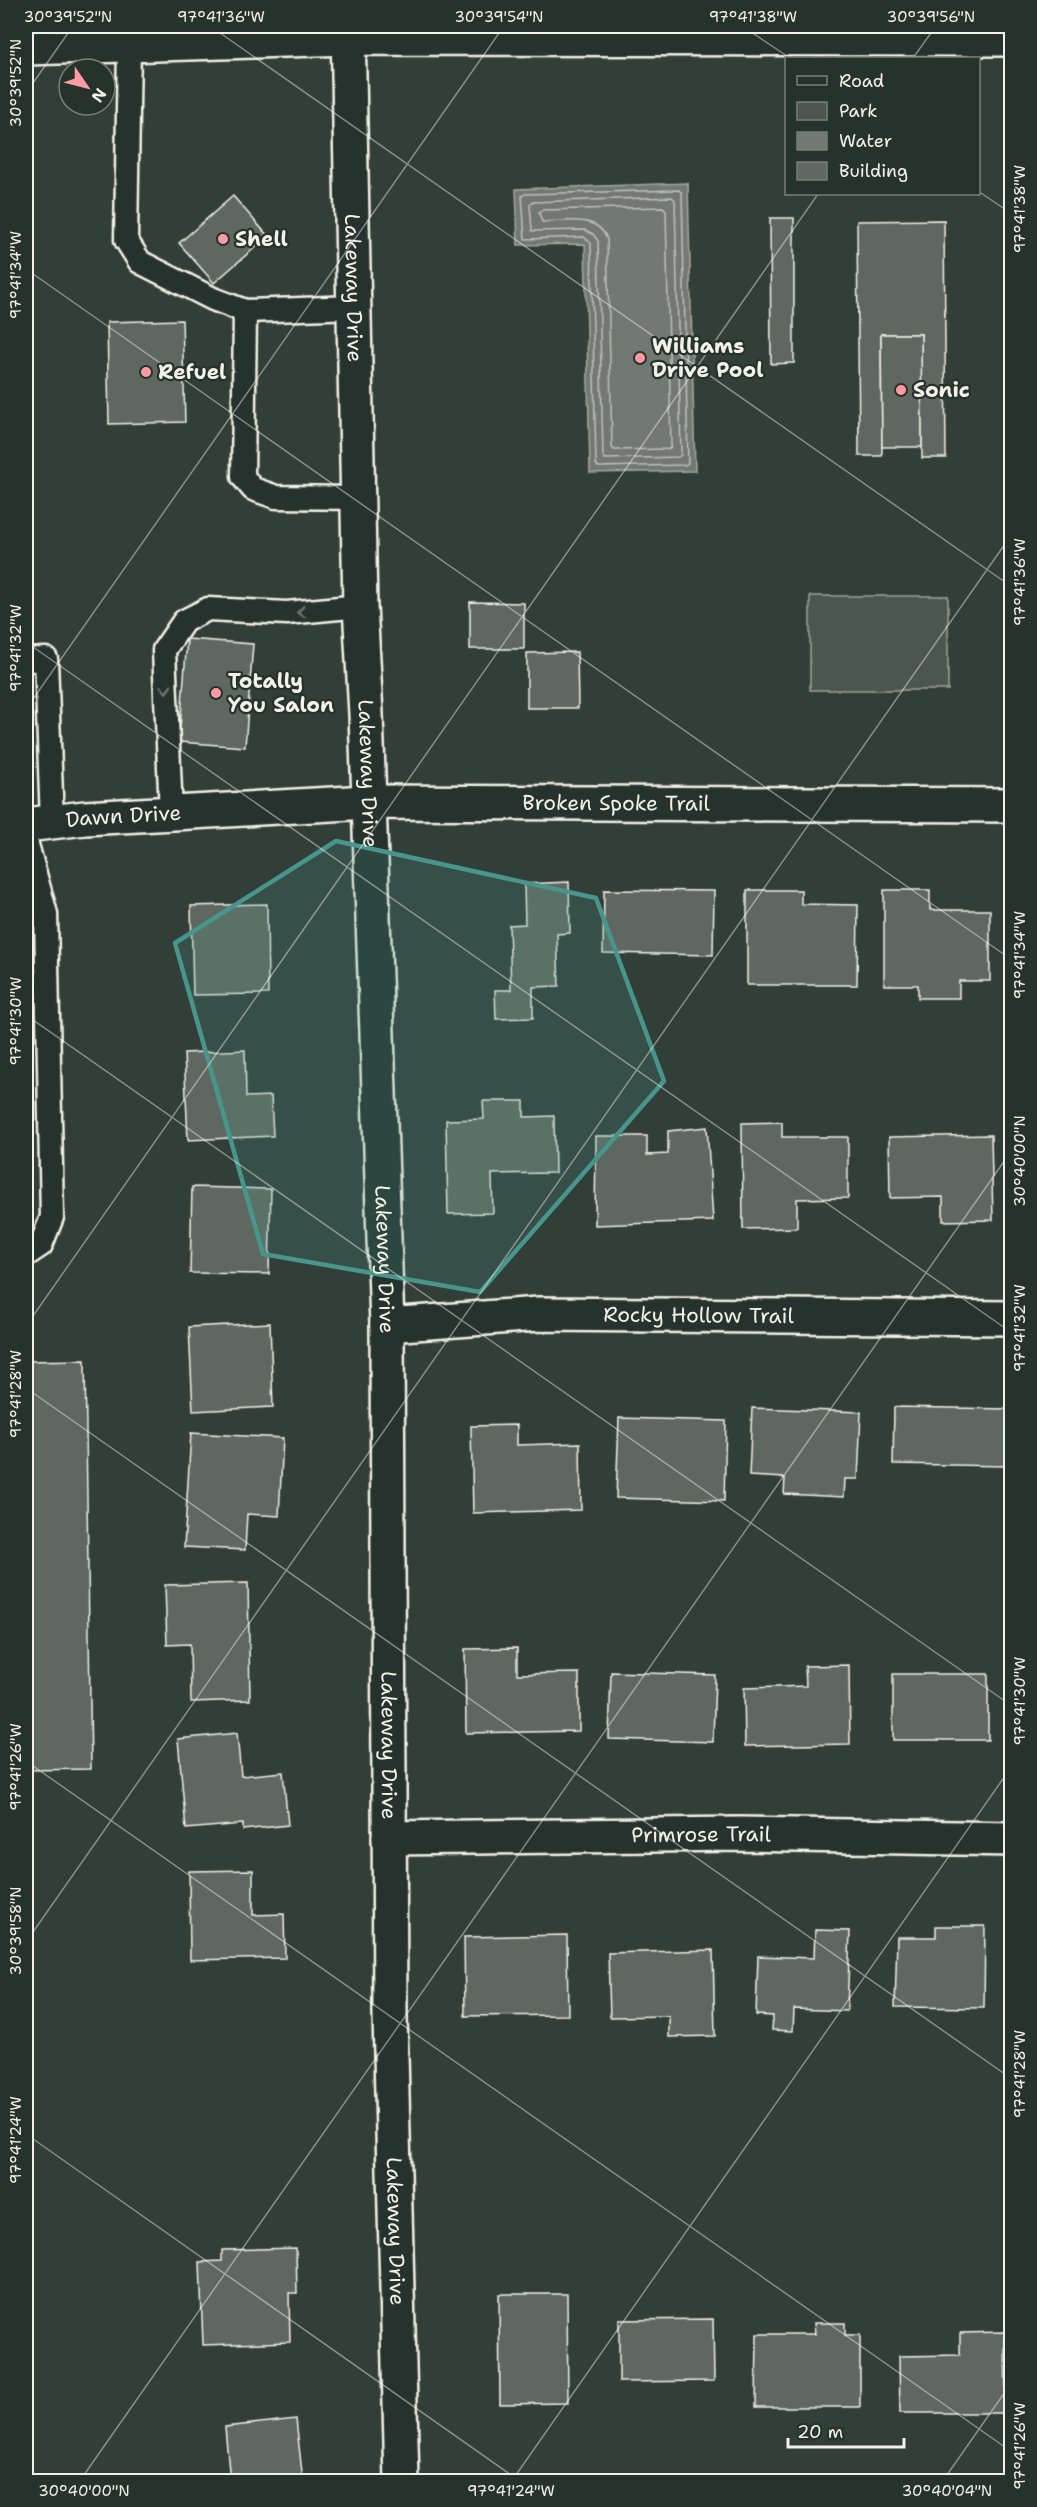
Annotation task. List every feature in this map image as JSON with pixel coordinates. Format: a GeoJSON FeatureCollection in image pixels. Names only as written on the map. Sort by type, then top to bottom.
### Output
{"type":"FeatureCollection","features":[{"type":"Feature","properties":{"kind":"main road"},"geometry":{"type":"LineString","coordinates":[[26,48],[129,45],[348,32],[890,33],[978,49],[1011,39]]}},
{"type":"Feature","properties":{"kind":"main road","name":"Lakeway Drive"},"geometry":{"type":"LineString","coordinates":[[348,32],[360,606],[366,714],[387,1325],[390,2016],[402,2481]]}},
{"type":"Feature","properties":{"kind":"main road","name":"Broken Spoke Trail"},"geometry":{"type":"LineString","coordinates":[[221,812],[368,802],[1011,805]]}},
{"type":"Feature","properties":{"kind":"main road","name":"Dawn Drive"},"geometry":{"type":"LineString","coordinates":[[39,823],[221,812]]}},
{"type":"Feature","properties":{"kind":"main road","name":"Rocky Hollow Trail"},"geometry":{"type":"LineString","coordinates":[[387,1325],[539,1314],[1011,1318]]}},
{"type":"Feature","properties":{"kind":"main road","name":"Primrose Trail"},"geometry":{"type":"LineString","coordinates":[[389,1838],[739,1834],[1011,1839]]}},
{"type":"Feature","properties":{"kind":"lane"},"geometry":{"type":"LineString","coordinates":[[129,45],[126,240],[140,262],[213,299],[245,311],[354,307]]}},
{"type":"Feature","properties":{"kind":"lane"},"geometry":{"type":"LineString","coordinates":[[245,311],[243,477],[253,489],[276,497],[358,498]]}},
{"type":"Feature","properties":{"kind":"lane"},"geometry":{"type":"LineString","coordinates":[[171,814],[164,650],[184,621],[208,609],[287,613],[360,606]]}},
{"type":"Feature","properties":{"kind":"lane"},"geometry":{"type":"LineString","coordinates":[[26,660],[46,659],[39,823]]}},
{"type":"Feature","properties":{"kind":"lane"},"geometry":{"type":"LineString","coordinates":[[26,841],[46,914],[52,1217],[42,1245],[26,1255]]}},
{"type":"Feature","properties":{"kind":"highlighted area"},"geometry":{"type":"Polygon","coordinates":[[[336,841],[596,898],[664,1081],[480,1292],[263,1254],[175,943],[336,841]]]}},
{"type":"Feature","properties":{"kind":"green space"},"geometry":{"type":"Polygon","coordinates":[[[810,596],[948,596],[948,690],[810,690],[810,596]]]}},
{"type":"Feature","properties":{"kind":"water","name":"Williams Drive Pool"},"geometry":{"type":"Polygon","coordinates":[[[688,183],[695,471],[590,473],[585,244],[518,245],[516,189],[688,183]]]}},
{"type":"Feature","properties":{"kind":"building","name":"Shell"},"geometry":{"type":"Polygon","coordinates":[[[233,196],[268,236],[214,283],[179,243],[233,196]]]}},
{"type":"Feature","properties":{"kind":"building"},"geometry":{"type":"Polygon","coordinates":[[[770,218],[794,218],[794,363],[771,364],[770,218]]]}},
{"type":"Feature","properties":{"kind":"building"},"geometry":{"type":"Polygon","coordinates":[[[944,220],[946,458],[922,458],[921,334],[881,334],[882,456],[859,456],[857,221],[944,220]]]}},
{"type":"Feature","properties":{"kind":"building","name":"Refuel"},"geometry":{"type":"Polygon","coordinates":[[[182,320],[185,422],[109,424],[107,322],[182,320]]]}},
{"type":"Feature","properties":{"kind":"building","name":"Sonic"},"geometry":{"type":"Polygon","coordinates":[[[881,334],[921,334],[922,447],[882,447],[881,334]]]}},
{"type":"Feature","properties":{"kind":"building"},"geometry":{"type":"Polygon","coordinates":[[[470,602],[524,603],[524,649],[470,649],[470,602]]]}},
{"type":"Feature","properties":{"kind":"building","name":"Totally You Salon"},"geometry":{"type":"Polygon","coordinates":[[[187,639],[253,644],[245,747],[179,742],[187,639]]]}},
{"type":"Feature","properties":{"kind":"building"},"geometry":{"type":"Polygon","coordinates":[[[577,652],[578,708],[527,708],[527,653],[577,652]]]}},
{"type":"Feature","properties":{"kind":"building"},"geometry":{"type":"Polygon","coordinates":[[[569,882],[570,933],[557,934],[559,986],[533,987],[533,1018],[496,1019],[495,990],[511,990],[509,925],[525,924],[524,884],[569,882]]]}},
{"type":"Feature","properties":{"kind":"building"},"geometry":{"type":"Polygon","coordinates":[[[604,890],[714,891],[713,955],[603,953],[604,890]]]}},
{"type":"Feature","properties":{"kind":"building"},"geometry":{"type":"Polygon","coordinates":[[[747,890],[801,890],[801,904],[858,905],[857,985],[747,985],[747,890]]]}},
{"type":"Feature","properties":{"kind":"building"},"geometry":{"type":"Polygon","coordinates":[[[884,890],[930,890],[930,910],[990,910],[990,981],[959,981],[959,998],[918,998],[918,985],[884,985],[884,890]]]}},
{"type":"Feature","properties":{"kind":"building"},"geometry":{"type":"Polygon","coordinates":[[[267,904],[268,994],[193,995],[191,906],[267,904]]]}},
{"type":"Feature","properties":{"kind":"building"},"geometry":{"type":"Polygon","coordinates":[[[245,1050],[246,1097],[271,1096],[273,1136],[188,1140],[184,1053],[245,1050]]]}},
{"type":"Feature","properties":{"kind":"building"},"geometry":{"type":"Polygon","coordinates":[[[483,1101],[524,1101],[524,1117],[554,1116],[555,1173],[492,1174],[493,1213],[448,1214],[446,1120],[484,1119],[483,1101]]]}},
{"type":"Feature","properties":{"kind":"building"},"geometry":{"type":"Polygon","coordinates":[[[26,1112],[28,1112],[26,1191],[26,1112]]]}},
{"type":"Feature","properties":{"kind":"building"},"geometry":{"type":"Polygon","coordinates":[[[782,1122],[782,1137],[848,1137],[848,1198],[797,1199],[797,1228],[743,1229],[742,1123],[782,1122]]]}},
{"type":"Feature","properties":{"kind":"building"},"geometry":{"type":"Polygon","coordinates":[[[707,1127],[713,1221],[595,1225],[596,1136],[647,1136],[647,1155],[668,1154],[668,1131],[707,1127]]]}},
{"type":"Feature","properties":{"kind":"building"},"geometry":{"type":"Polygon","coordinates":[[[991,1135],[993,1220],[943,1221],[943,1197],[890,1198],[889,1137],[991,1135]]]}},
{"type":"Feature","properties":{"kind":"building"},"geometry":{"type":"Polygon","coordinates":[[[192,1187],[271,1189],[269,1274],[190,1273],[192,1187]]]}},
{"type":"Feature","properties":{"kind":"building"},"geometry":{"type":"Polygon","coordinates":[[[270,1323],[273,1407],[193,1411],[189,1327],[270,1323]]]}},
{"type":"Feature","properties":{"kind":"building"},"geometry":{"type":"Polygon","coordinates":[[[85,1360],[91,1769],[26,1770],[26,1361],[85,1360]]]}},
{"type":"Feature","properties":{"kind":"building"},"geometry":{"type":"Polygon","coordinates":[[[894,1407],[1008,1409],[1007,1466],[893,1464],[894,1407]]]}},
{"type":"Feature","properties":{"kind":"building"},"geometry":{"type":"Polygon","coordinates":[[[752,1408],[861,1412],[858,1479],[845,1479],[844,1497],[784,1494],[785,1478],[749,1476],[752,1408]]]}},
{"type":"Feature","properties":{"kind":"building"},"geometry":{"type":"Polygon","coordinates":[[[619,1418],[726,1421],[724,1501],[616,1498],[619,1418]]]}},
{"type":"Feature","properties":{"kind":"building"},"geometry":{"type":"Polygon","coordinates":[[[517,1425],[517,1445],[580,1443],[581,1510],[473,1513],[471,1426],[517,1425]]]}},
{"type":"Feature","properties":{"kind":"building"},"geometry":{"type":"Polygon","coordinates":[[[191,1433],[283,1438],[279,1516],[247,1514],[245,1550],[184,1547],[191,1433]]]}},
{"type":"Feature","properties":{"kind":"building"},"geometry":{"type":"Polygon","coordinates":[[[248,1583],[250,1700],[191,1702],[190,1644],[167,1645],[165,1585],[248,1583]]]}},
{"type":"Feature","properties":{"kind":"building"},"geometry":{"type":"Polygon","coordinates":[[[517,1648],[517,1674],[579,1673],[579,1731],[466,1733],[465,1649],[517,1648]]]}},
{"type":"Feature","properties":{"kind":"building"},"geometry":{"type":"Polygon","coordinates":[[[849,1665],[850,1744],[745,1746],[744,1688],[806,1686],[805,1666],[849,1665]]]}},
{"type":"Feature","properties":{"kind":"building"},"geometry":{"type":"Polygon","coordinates":[[[611,1672],[715,1675],[713,1742],[609,1739],[611,1672]]]}},
{"type":"Feature","properties":{"kind":"building"},"geometry":{"type":"Polygon","coordinates":[[[893,1674],[988,1674],[988,1740],[893,1740],[893,1674]]]}},
{"type":"Feature","properties":{"kind":"building"},"geometry":{"type":"Polygon","coordinates":[[[237,1733],[241,1776],[283,1772],[288,1825],[243,1830],[243,1824],[186,1829],[178,1739],[237,1733]]]}},
{"type":"Feature","properties":{"kind":"building"},"geometry":{"type":"Polygon","coordinates":[[[253,1870],[253,1915],[284,1914],[285,1958],[190,1960],[189,1871],[253,1870]]]}},
{"type":"Feature","properties":{"kind":"building"},"geometry":{"type":"Polygon","coordinates":[[[936,1926],[985,1926],[984,2008],[895,2007],[897,1937],[936,1937],[936,1926]]]}},
{"type":"Feature","properties":{"kind":"building"},"geometry":{"type":"Polygon","coordinates":[[[815,1930],[850,1931],[847,2011],[794,2009],[793,2031],[772,2030],[773,2016],[756,2015],[758,1956],[814,1958],[815,1930]]]}},
{"type":"Feature","properties":{"kind":"building"},"geometry":{"type":"Polygon","coordinates":[[[567,1935],[568,2015],[465,2016],[464,1937],[567,1935]]]}},
{"type":"Feature","properties":{"kind":"building"},"geometry":{"type":"Polygon","coordinates":[[[713,1950],[715,2036],[669,2037],[669,2016],[610,2017],[608,1953],[713,1950]]]}},
{"type":"Feature","properties":{"kind":"building"},"geometry":{"type":"Polygon","coordinates":[[[296,2248],[297,2293],[289,2293],[290,2342],[203,2345],[200,2262],[222,2261],[222,2250],[296,2248]]]}},
{"type":"Feature","properties":{"kind":"building"},"geometry":{"type":"Polygon","coordinates":[[[499,2294],[567,2294],[568,2403],[500,2404],[499,2294]]]}},
{"type":"Feature","properties":{"kind":"building"},"geometry":{"type":"Polygon","coordinates":[[[713,2319],[714,2381],[619,2382],[619,2320],[713,2319]]]}},
{"type":"Feature","properties":{"kind":"building"},"geometry":{"type":"Polygon","coordinates":[[[814,2323],[845,2323],[845,2335],[860,2335],[860,2407],[756,2407],[757,2334],[815,2334],[814,2323]]]}},
{"type":"Feature","properties":{"kind":"building"},"geometry":{"type":"Polygon","coordinates":[[[1005,2332],[1006,2413],[900,2413],[899,2356],[960,2355],[960,2333],[1005,2332]]]}},
{"type":"Feature","properties":{"kind":"building"},"geometry":{"type":"Polygon","coordinates":[[[296,2419],[303,2482],[230,2482],[225,2427],[296,2419]]]}},
{"type":"Feature","properties":{"kind":"place","name":"Shell"},"geometry":{"type":"Point","coordinates":[223,239]}},
{"type":"Feature","properties":{"kind":"place","name":"Williams Drive Pool"},"geometry":{"type":"Point","coordinates":[640,358]}},
{"type":"Feature","properties":{"kind":"place","name":"Refuel"},"geometry":{"type":"Point","coordinates":[146,372]}},
{"type":"Feature","properties":{"kind":"place","name":"Sonic"},"geometry":{"type":"Point","coordinates":[901,390]}},
{"type":"Feature","properties":{"kind":"place","name":"Totally You Salon"},"geometry":{"type":"Point","coordinates":[216,693]}}]}
